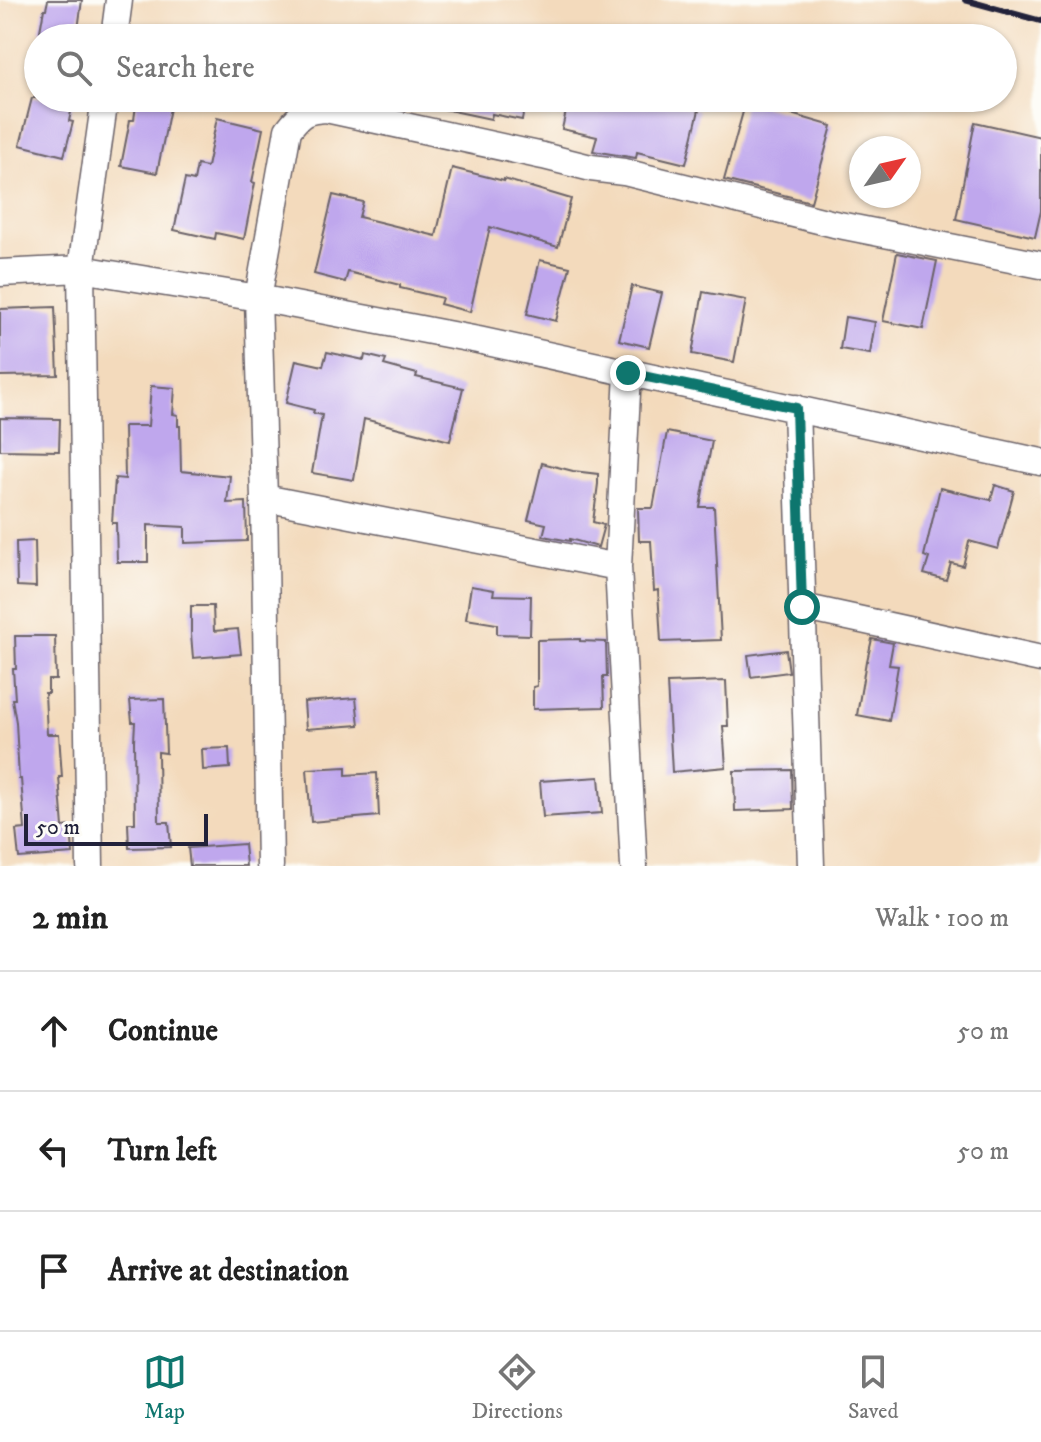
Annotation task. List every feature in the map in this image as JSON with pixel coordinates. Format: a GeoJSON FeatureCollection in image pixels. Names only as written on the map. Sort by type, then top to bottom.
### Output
{"type":"FeatureCollection","features":[{"type":"Feature","properties":{"kind":"street"},"geometry":{"type":"LineString","coordinates":[[116,24],[119,0]]}},
{"type":"Feature","properties":{"kind":"street"},"geometry":{"type":"LineString","coordinates":[[90,866],[81,269],[103,112]]}},
{"type":"Feature","properties":{"kind":"street"},"geometry":{"type":"LineString","coordinates":[[270,866],[258,298],[288,130],[305,112]]}},
{"type":"Feature","properties":{"kind":"street"},"geometry":{"type":"LineString","coordinates":[[340,112],[591,168],[624,172],[834,224],[1041,265]]}},
{"type":"Feature","properties":{"kind":"street"},"geometry":{"type":"LineString","coordinates":[[0,273],[81,269],[258,298],[478,340],[1041,462]]}},
{"type":"Feature","properties":{"kind":"street"},"geometry":{"type":"LineString","coordinates":[[628,373],[618,567],[634,866]]}},
{"type":"Feature","properties":{"kind":"street"},"geometry":{"type":"LineString","coordinates":[[796,408],[811,866]]}},
{"type":"Feature","properties":{"kind":"street"},"geometry":{"type":"LineString","coordinates":[[264,498],[618,567]]}},
{"type":"Feature","properties":{"kind":"street"},"geometry":{"type":"LineString","coordinates":[[802,607],[1041,659]]}},
{"type":"Feature","properties":{"kind":"building"},"geometry":{"type":"Polygon","coordinates":[[[48,0],[82,0],[79,24],[41,24],[48,0]]]}},
{"type":"Feature","properties":{"kind":"building"},"geometry":{"type":"Polygon","coordinates":[[[28,112],[71,112],[69,121],[73,122],[64,156],[20,145],[28,112]]]}},
{"type":"Feature","properties":{"kind":"building"},"geometry":{"type":"Polygon","coordinates":[[[135,112],[169,112],[157,173],[121,166],[130,120],[134,120],[135,112]]]}},
{"type":"Feature","properties":{"kind":"building"},"geometry":{"type":"Polygon","coordinates":[[[458,112],[523,112],[522,120],[492,114],[491,119],[458,112]]]}},
{"type":"Feature","properties":{"kind":"building"},"geometry":{"type":"Polygon","coordinates":[[[566,112],[699,112],[686,164],[637,152],[636,158],[593,151],[597,137],[562,129],[566,112]]]}},
{"type":"Feature","properties":{"kind":"building"},"geometry":{"type":"Polygon","coordinates":[[[743,112],[784,112],[832,126],[811,202],[724,180],[743,112]]]}},
{"type":"Feature","properties":{"kind":"building"},"geometry":{"type":"Polygon","coordinates":[[[217,118],[263,129],[244,239],[216,233],[215,239],[174,230],[185,179],[194,181],[197,165],[207,167],[217,118]]]}},
{"type":"Feature","properties":{"kind":"building"},"geometry":{"type":"Polygon","coordinates":[[[975,122],[1041,137],[1041,211],[1035,237],[956,219],[975,122]]]}},
{"type":"Feature","properties":{"kind":"building"},"geometry":{"type":"Polygon","coordinates":[[[452,168],[504,179],[571,199],[558,247],[490,227],[470,312],[440,304],[442,298],[348,272],[345,282],[314,274],[333,195],[363,202],[359,217],[436,236],[452,168]]]}},
{"type":"Feature","properties":{"kind":"building"},"geometry":{"type":"Polygon","coordinates":[[[897,253],[937,261],[923,329],[883,321],[897,253]]]}},
{"type":"Feature","properties":{"kind":"building"},"geometry":{"type":"Polygon","coordinates":[[[540,260],[570,267],[556,321],[527,314],[540,260]]]}},
{"type":"Feature","properties":{"kind":"building"},"geometry":{"type":"Polygon","coordinates":[[[632,286],[662,293],[649,347],[619,340],[632,286]]]}},
{"type":"Feature","properties":{"kind":"building"},"geometry":{"type":"Polygon","coordinates":[[[703,292],[746,300],[734,362],[692,354],[703,292]]]}},
{"type":"Feature","properties":{"kind":"building"},"geometry":{"type":"Polygon","coordinates":[[[55,307],[58,375],[0,376],[0,309],[55,307]]]}},
{"type":"Feature","properties":{"kind":"building"},"geometry":{"type":"Polygon","coordinates":[[[845,317],[875,322],[870,354],[840,349],[845,317]]]}},
{"type":"Feature","properties":{"kind":"building"},"geometry":{"type":"Polygon","coordinates":[[[327,352],[364,360],[365,355],[386,360],[384,365],[417,374],[416,377],[463,388],[450,441],[364,419],[354,480],[312,473],[322,415],[286,403],[296,360],[323,366],[327,352]]]}},
{"type":"Feature","properties":{"kind":"building"},"geometry":{"type":"Polygon","coordinates":[[[151,386],[175,388],[173,414],[178,415],[180,426],[181,471],[230,476],[227,503],[246,502],[247,541],[185,543],[185,527],[148,525],[148,562],[117,562],[116,523],[112,523],[115,478],[125,479],[124,426],[148,426],[151,386]]]}},
{"type":"Feature","properties":{"kind":"building"},"geometry":{"type":"Polygon","coordinates":[[[0,418],[60,419],[59,451],[0,450],[0,418]]]}},
{"type":"Feature","properties":{"kind":"building"},"geometry":{"type":"Polygon","coordinates":[[[667,432],[712,441],[700,507],[714,507],[721,640],[661,642],[651,541],[639,541],[638,508],[653,508],[667,432]]]}},
{"type":"Feature","properties":{"kind":"building"},"geometry":{"type":"Polygon","coordinates":[[[542,463],[598,474],[593,522],[604,525],[598,547],[543,536],[546,524],[528,520],[542,463]]]}},
{"type":"Feature","properties":{"kind":"building"},"geometry":{"type":"Polygon","coordinates":[[[995,485],[1014,491],[998,549],[969,541],[963,566],[951,563],[946,580],[924,574],[929,558],[924,556],[940,488],[991,500],[995,485]]]}},
{"type":"Feature","properties":{"kind":"building"},"geometry":{"type":"Polygon","coordinates":[[[35,541],[36,587],[17,586],[16,542],[35,541]]]}},
{"type":"Feature","properties":{"kind":"building"},"geometry":{"type":"Polygon","coordinates":[[[471,586],[494,590],[493,595],[531,596],[530,635],[497,634],[497,624],[466,619],[471,586]]]}},
{"type":"Feature","properties":{"kind":"building"},"geometry":{"type":"Polygon","coordinates":[[[191,606],[213,606],[214,631],[238,629],[241,654],[193,658],[191,606]]]}},
{"type":"Feature","properties":{"kind":"building"},"geometry":{"type":"Polygon","coordinates":[[[15,636],[55,636],[56,680],[48,680],[48,693],[45,693],[47,734],[59,734],[63,827],[71,826],[73,854],[19,858],[16,830],[25,829],[12,699],[15,699],[15,636]]]}},
{"type":"Feature","properties":{"kind":"building"},"geometry":{"type":"Polygon","coordinates":[[[872,639],[893,643],[889,665],[898,666],[889,721],[857,715],[872,639]]]}},
{"type":"Feature","properties":{"kind":"building"},"geometry":{"type":"Polygon","coordinates":[[[537,640],[606,642],[604,707],[533,709],[533,687],[537,686],[537,640]]]}},
{"type":"Feature","properties":{"kind":"building"},"geometry":{"type":"Polygon","coordinates":[[[786,650],[789,672],[751,677],[748,655],[786,650]]]}},
{"type":"Feature","properties":{"kind":"building"},"geometry":{"type":"Polygon","coordinates":[[[726,681],[728,726],[723,726],[726,767],[672,772],[667,683],[726,681]]]}},
{"type":"Feature","properties":{"kind":"building"},"geometry":{"type":"Polygon","coordinates":[[[356,698],[359,725],[306,729],[304,702],[356,698]]]}},
{"type":"Feature","properties":{"kind":"building"},"geometry":{"type":"Polygon","coordinates":[[[164,699],[166,753],[158,752],[159,822],[169,822],[171,847],[129,848],[128,823],[135,823],[135,722],[132,722],[130,700],[164,699]]]}},
{"type":"Feature","properties":{"kind":"building"},"geometry":{"type":"Polygon","coordinates":[[[229,748],[230,768],[203,770],[202,749],[229,748]]]}},
{"type":"Feature","properties":{"kind":"building"},"geometry":{"type":"Polygon","coordinates":[[[346,767],[346,775],[377,773],[379,816],[311,822],[307,769],[346,767]]]}},
{"type":"Feature","properties":{"kind":"building"},"geometry":{"type":"Polygon","coordinates":[[[792,770],[793,809],[735,811],[734,771],[792,770]]]}},
{"type":"Feature","properties":{"kind":"building"},"geometry":{"type":"Polygon","coordinates":[[[599,777],[602,813],[543,817],[540,781],[599,777]]]}},
{"type":"Feature","properties":{"kind":"building"},"geometry":{"type":"Polygon","coordinates":[[[244,844],[246,866],[190,866],[188,848],[244,844]]]}},
{"type":"Feature","properties":{"kind":"railway"},"geometry":{"type":"LineString","coordinates":[[965,0],[1041,21]]}},
{"type":"Feature","properties":{"kind":"route"},"geometry":{"type":"LineString","coordinates":[[628,373],[796,408],[802,607]]}}]}
